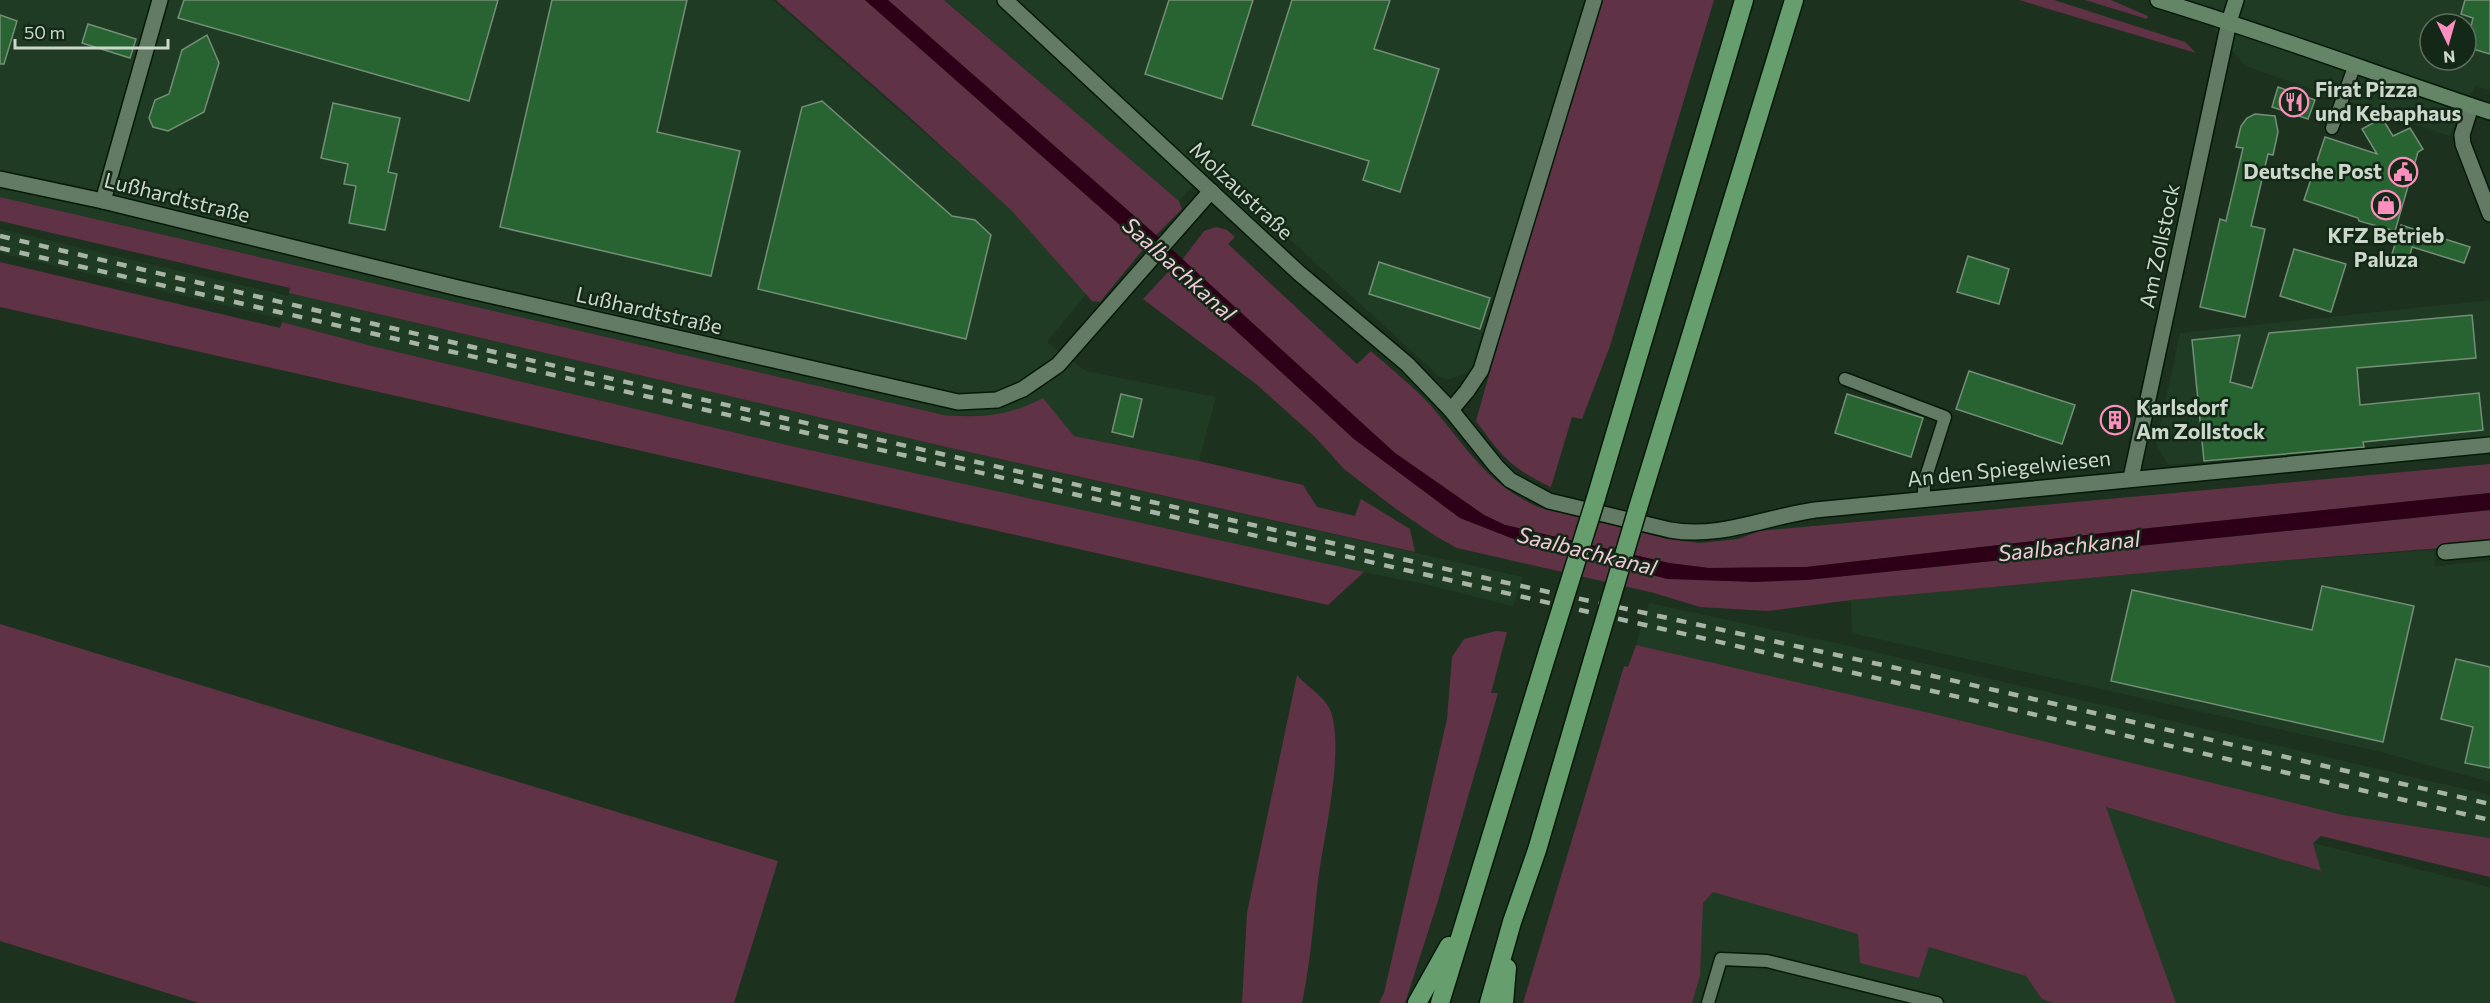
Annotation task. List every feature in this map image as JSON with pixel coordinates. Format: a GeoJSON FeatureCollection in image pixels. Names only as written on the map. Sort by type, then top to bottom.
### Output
{"type":"FeatureCollection","features":[{"type":"Feature","properties":{"kind":"highway"},"geometry":{"type":"LineString","coordinates":[[1440,1003],[1596,498],[1744,0]]}},
{"type":"Feature","properties":{"kind":"highway"},"geometry":{"type":"LineString","coordinates":[[1489,1003],[1794,0]]}},
{"type":"Feature","properties":{"kind":"highway"},"geometry":{"type":"LineString","coordinates":[[1417,1003],[1468,913]]}},
{"type":"Feature","properties":{"kind":"highway"},"geometry":{"type":"LineString","coordinates":[[1504,1003],[1512,922]]}},
{"type":"Feature","properties":{"kind":"street"},"geometry":{"type":"LineString","coordinates":[[102,201],[160,0]]}},
{"type":"Feature","properties":{"kind":"street","name":"Molzaustraße"},"geometry":{"type":"LineString","coordinates":[[1005,0],[1299,273],[1407,364],[1451,410],[1510,480],[1528,492],[1549,501],[1608,515]]}},
{"type":"Feature","properties":{"kind":"street"},"geometry":{"type":"LineString","coordinates":[[1451,410],[1467,392],[1481,370],[1594,0]]}},
{"type":"Feature","properties":{"kind":"street"},"geometry":{"type":"LineString","coordinates":[[2158,0],[2296,44],[2354,67],[2490,112]]}},
{"type":"Feature","properties":{"kind":"street"},"geometry":{"type":"LineString","coordinates":[[2229,22],[2236,0]]}},
{"type":"Feature","properties":{"kind":"street","name":"Am Zollstock"},"geometry":{"type":"LineString","coordinates":[[2131,478],[2229,22]]}},
{"type":"Feature","properties":{"kind":"street"},"geometry":{"type":"LineString","coordinates":[[2471,106],[2462,135],[2463,144],[2490,214]]}},
{"type":"Feature","properties":{"kind":"street","name":"Lußhardtstraße"},"geometry":{"type":"LineString","coordinates":[[0,179],[102,201],[458,288],[958,402],[997,400],[1038,380],[1058,364],[1211,191]]}},
{"type":"Feature","properties":{"kind":"street","name":"An den Spiegelwiesen"},"geometry":{"type":"LineString","coordinates":[[1608,515],[1680,532],[1701,533],[1737,529],[1787,514],[2131,478],[2490,445]]}},
{"type":"Feature","properties":{"kind":"street"},"geometry":{"type":"LineString","coordinates":[[2445,552],[2490,548]]}},
{"type":"Feature","properties":{"kind":"lane"},"geometry":{"type":"LineString","coordinates":[[2332,128],[2354,67]]}},
{"type":"Feature","properties":{"kind":"lane"},"geometry":{"type":"LineString","coordinates":[[1845,379],[1945,417],[1924,483],[1924,499]]}},
{"type":"Feature","properties":{"kind":"lane"},"geometry":{"type":"LineString","coordinates":[[1708,1003],[1721,959],[1767,961],[1937,1003]]}},
{"type":"Feature","properties":{"kind":"shaded area"},"geometry":{"type":"Polygon","coordinates":[[[0,0],[773,0],[1011,209],[1087,293],[1047,342],[1086,371],[1216,397],[1199,461],[1074,436],[1043,399],[1019,410],[994,416],[944,415],[0,197],[0,0]]]}},
{"type":"Feature","properties":{"kind":"shaded area"},"geometry":{"type":"Polygon","coordinates":[[[776,0],[865,0],[1145,247],[1100,302],[1092,301],[1011,210],[776,0]]]}},
{"type":"Feature","properties":{"kind":"shaded area"},"geometry":{"type":"Polygon","coordinates":[[[888,0],[944,0],[1179,201],[1182,209],[1156,235],[888,0]]]}},
{"type":"Feature","properties":{"kind":"shaded area"},"geometry":{"type":"Polygon","coordinates":[[[945,0],[1587,0],[1478,362],[1465,374],[1450,379],[1441,378],[1298,247],[1208,169],[1179,201],[945,0]]]}},
{"type":"Feature","properties":{"kind":"shaded area"},"geometry":{"type":"Polygon","coordinates":[[[1601,0],[1714,0],[1610,346],[1582,419],[1572,417],[1551,487],[1525,473],[1508,460],[1476,421],[1527,241],[1601,0]]]}},
{"type":"Feature","properties":{"kind":"shaded area"},"geometry":{"type":"Polygon","coordinates":[[[2019,0],[2054,0],[2185,42],[2196,53],[2019,0]]]}},
{"type":"Feature","properties":{"kind":"shaded area"},"geometry":{"type":"Polygon","coordinates":[[[2085,0],[2111,0],[2148,16],[2147,19],[2085,0]]]}},
{"type":"Feature","properties":{"kind":"shaded area"},"geometry":{"type":"Polygon","coordinates":[[[2190,0],[2490,0],[2490,90],[2475,86],[2449,136],[2245,66],[2190,0]]]}},
{"type":"Feature","properties":{"kind":"shaded area"},"geometry":{"type":"Polygon","coordinates":[[[0,197],[944,415],[971,416],[1007,412],[1043,398],[1074,436],[1303,485],[1317,507],[1355,516],[1361,499],[1410,529],[1415,552],[942,446],[289,293],[290,288],[0,221],[0,197]]]}},
{"type":"Feature","properties":{"kind":"shaded area"},"geometry":{"type":"Polygon","coordinates":[[[1216,227],[1227,230],[1235,237],[1228,244],[1357,364],[1371,351],[1410,385],[1432,407],[1467,451],[1504,487],[1538,507],[1668,539],[1700,543],[1738,539],[1759,531],[2490,464],[2490,493],[2121,531],[1806,567],[1709,568],[1669,563],[1505,525],[1484,515],[1395,453],[1182,260],[1204,231],[1216,227]]]}},
{"type":"Feature","properties":{"kind":"shaded area"},"geometry":{"type":"Polygon","coordinates":[[[0,229],[288,296],[289,293],[942,446],[1523,577],[1513,606],[1429,585],[1254,551],[796,447],[372,346],[282,322],[282,319],[0,253],[0,229]]]}},
{"type":"Feature","properties":{"kind":"shaded area"},"geometry":{"type":"Polygon","coordinates":[[[0,262],[280,328],[282,322],[372,346],[796,447],[1364,572],[1328,605],[0,307],[0,262]]]}},
{"type":"Feature","properties":{"kind":"shaded area"},"geometry":{"type":"Polygon","coordinates":[[[1170,270],[1354,439],[1460,518],[1524,543],[1668,579],[1806,580],[2490,510],[2490,544],[1851,600],[1768,611],[1700,607],[1654,593],[1457,548],[1437,537],[1344,469],[1315,437],[1256,384],[1143,299],[1170,270]]]}},
{"type":"Feature","properties":{"kind":"shaded area"},"geometry":{"type":"Polygon","coordinates":[[[2490,300],[2490,437],[2168,465],[2156,444],[2180,333],[2490,300]]]}},
{"type":"Feature","properties":{"kind":"shaded area"},"geometry":{"type":"Polygon","coordinates":[[[2434,550],[2435,566],[2490,561],[2490,782],[2381,752],[1852,633],[1851,600],[2264,562],[2434,550]]]}},
{"type":"Feature","properties":{"kind":"shaded area"},"geometry":{"type":"Polygon","coordinates":[[[1649,603],[1849,646],[2490,795],[2490,838],[2343,815],[1930,713],[1636,645],[1649,603]]]}},
{"type":"Feature","properties":{"kind":"shaded area"},"geometry":{"type":"Polygon","coordinates":[[[0,624],[778,861],[734,1003],[199,1003],[0,941],[0,624]]]}},
{"type":"Feature","properties":{"kind":"shaded area"},"geometry":{"type":"Polygon","coordinates":[[[1496,631],[1507,632],[1491,693],[1498,693],[1437,904],[1405,1003],[1379,1003],[1384,993],[1447,719],[1452,657],[1464,639],[1496,631]]]}},
{"type":"Feature","properties":{"kind":"shaded area"},"geometry":{"type":"Polygon","coordinates":[[[1636,645],[1930,713],[2343,815],[2490,838],[2490,877],[2321,836],[2313,843],[2321,871],[2106,807],[2176,1003],[2053,1003],[2042,999],[2026,976],[1929,947],[1919,978],[1860,963],[1858,934],[1713,892],[1703,903],[1700,976],[1692,1003],[1523,1003],[1624,666],[1628,667],[1636,645]]]}},
{"type":"Feature","properties":{"kind":"shaded area"},"geometry":{"type":"Polygon","coordinates":[[[1297,675],[1328,706],[1335,730],[1334,774],[1307,975],[1302,1003],[1242,1003],[1247,913],[1297,675]]]}},
{"type":"Feature","properties":{"kind":"shaded area"},"geometry":{"type":"Polygon","coordinates":[[[2106,807],[2321,871],[2313,843],[2490,887],[2490,1003],[1652,1003],[1687,890],[2106,807]]]}},
{"type":"Feature","properties":{"kind":"water","name":"Saalbachkanal"},"geometry":{"type":"Polygon","coordinates":[[[865,0],[888,0],[1156,235],[1395,453],[1484,515],[1505,525],[1669,563],[1709,568],[1806,567],[2121,531],[2490,493],[2490,510],[1806,580],[1755,582],[1668,579],[1524,543],[1460,518],[1354,439],[1145,247],[865,0]]]}},
{"type":"Feature","properties":{"kind":"building"},"geometry":{"type":"Polygon","coordinates":[[[184,0],[498,0],[469,101],[178,18],[184,0]]]}},
{"type":"Feature","properties":{"kind":"building"},"geometry":{"type":"Polygon","coordinates":[[[552,0],[687,0],[657,132],[740,151],[711,276],[500,227],[552,0]]]}},
{"type":"Feature","properties":{"kind":"building"},"geometry":{"type":"Polygon","coordinates":[[[1169,0],[1253,0],[1222,99],[1145,74],[1169,0]]]}},
{"type":"Feature","properties":{"kind":"building"},"geometry":{"type":"Polygon","coordinates":[[[1292,0],[1390,0],[1374,49],[1439,69],[1400,192],[1363,180],[1369,161],[1252,125],[1292,0]]]}},
{"type":"Feature","properties":{"kind":"building"},"geometry":{"type":"Polygon","coordinates":[[[2465,0],[2490,0],[2490,54],[2478,50],[2478,12],[2462,12],[2465,0]]]}},
{"type":"Feature","properties":{"kind":"building"},"geometry":{"type":"Polygon","coordinates":[[[0,15],[17,21],[4,64],[0,64],[0,15]]]}},
{"type":"Feature","properties":{"kind":"building"},"geometry":{"type":"Polygon","coordinates":[[[88,24],[136,39],[130,58],[82,43],[88,24]]]}},
{"type":"Feature","properties":{"kind":"building"},"geometry":{"type":"Polygon","coordinates":[[[207,35],[219,63],[204,112],[168,131],[153,127],[149,118],[155,100],[169,94],[182,50],[207,35]]]}},
{"type":"Feature","properties":{"kind":"building"},"geometry":{"type":"Polygon","coordinates":[[[2278,87],[2315,100],[2308,119],[2272,107],[2278,87]]]}},
{"type":"Feature","properties":{"kind":"building"},"geometry":{"type":"Polygon","coordinates":[[[822,101],[952,216],[975,220],[991,235],[966,339],[758,289],[802,107],[822,101]]]}},
{"type":"Feature","properties":{"kind":"building"},"geometry":{"type":"Polygon","coordinates":[[[333,103],[400,118],[388,172],[397,174],[385,230],[349,223],[356,186],[344,184],[348,164],[321,158],[333,103]]]}},
{"type":"Feature","properties":{"kind":"building"},"geometry":{"type":"Polygon","coordinates":[[[2255,114],[2275,116],[2278,132],[2273,155],[2268,154],[2251,226],[2265,229],[2245,317],[2200,307],[2220,219],[2226,221],[2243,148],[2236,147],[2241,126],[2247,118],[2255,114]]]}},
{"type":"Feature","properties":{"kind":"building"},"geometry":{"type":"Polygon","coordinates":[[[2382,118],[2393,136],[2410,128],[2423,149],[2418,152],[2395,231],[2359,221],[2358,218],[2304,200],[2325,137],[2377,154],[2362,129],[2382,118]]]}},
{"type":"Feature","properties":{"kind":"building"},"geometry":{"type":"Polygon","coordinates":[[[2401,225],[2470,247],[2464,263],[2412,247],[2409,259],[2392,254],[2401,225]]]}},
{"type":"Feature","properties":{"kind":"building"},"geometry":{"type":"Polygon","coordinates":[[[2294,249],[2346,264],[2331,312],[2280,296],[2294,249]]]}},
{"type":"Feature","properties":{"kind":"building"},"geometry":{"type":"Polygon","coordinates":[[[1968,256],[2009,269],[1999,304],[1957,292],[1968,256]]]}},
{"type":"Feature","properties":{"kind":"building"},"geometry":{"type":"Polygon","coordinates":[[[1379,262],[1490,298],[1480,329],[1369,294],[1379,262]]]}},
{"type":"Feature","properties":{"kind":"building"},"geometry":{"type":"Polygon","coordinates":[[[2472,315],[2476,358],[2357,368],[2360,405],[2479,393],[2483,430],[2363,442],[2364,447],[2204,461],[2192,340],[2240,335],[2230,382],[2252,388],[2269,333],[2472,315]]]}},
{"type":"Feature","properties":{"kind":"building"},"geometry":{"type":"Polygon","coordinates":[[[1969,371],[2075,405],[2062,444],[1956,409],[1969,371]]]}},
{"type":"Feature","properties":{"kind":"building"},"geometry":{"type":"Polygon","coordinates":[[[1121,394],[1142,399],[1133,437],[1112,432],[1121,394]]]}},
{"type":"Feature","properties":{"kind":"building"},"geometry":{"type":"Polygon","coordinates":[[[1847,394],[1923,418],[1911,457],[1835,433],[1847,394]]]}},
{"type":"Feature","properties":{"kind":"building"},"geometry":{"type":"Polygon","coordinates":[[[2322,586],[2414,606],[2383,742],[2111,681],[2132,590],[2312,630],[2322,586]]]}},
{"type":"Feature","properties":{"kind":"building"},"geometry":{"type":"Polygon","coordinates":[[[2456,659],[2490,667],[2490,768],[2465,763],[2473,727],[2441,719],[2456,659]]]}},
{"type":"Feature","properties":{"kind":"railway"},"geometry":{"type":"LineString","coordinates":[[0,236],[468,346],[1503,582],[1942,678],[2490,804]]}},
{"type":"Feature","properties":{"kind":"railway"},"geometry":{"type":"LineString","coordinates":[[0,248],[2490,820]]}},
{"type":"Feature","properties":{"kind":"place","name":"Firat Pizza und Kebaphaus"},"geometry":{"type":"Point","coordinates":[2294,102]}},
{"type":"Feature","properties":{"kind":"place","name":"Deutsche Post"},"geometry":{"type":"Point","coordinates":[2403,172]}},
{"type":"Feature","properties":{"kind":"place","name":"KFZ Betrieb Paluza"},"geometry":{"type":"Point","coordinates":[2386,205]}},
{"type":"Feature","properties":{"kind":"place","name":"Karlsdorf Am Zollstock"},"geometry":{"type":"Point","coordinates":[2115,420]}}]}
